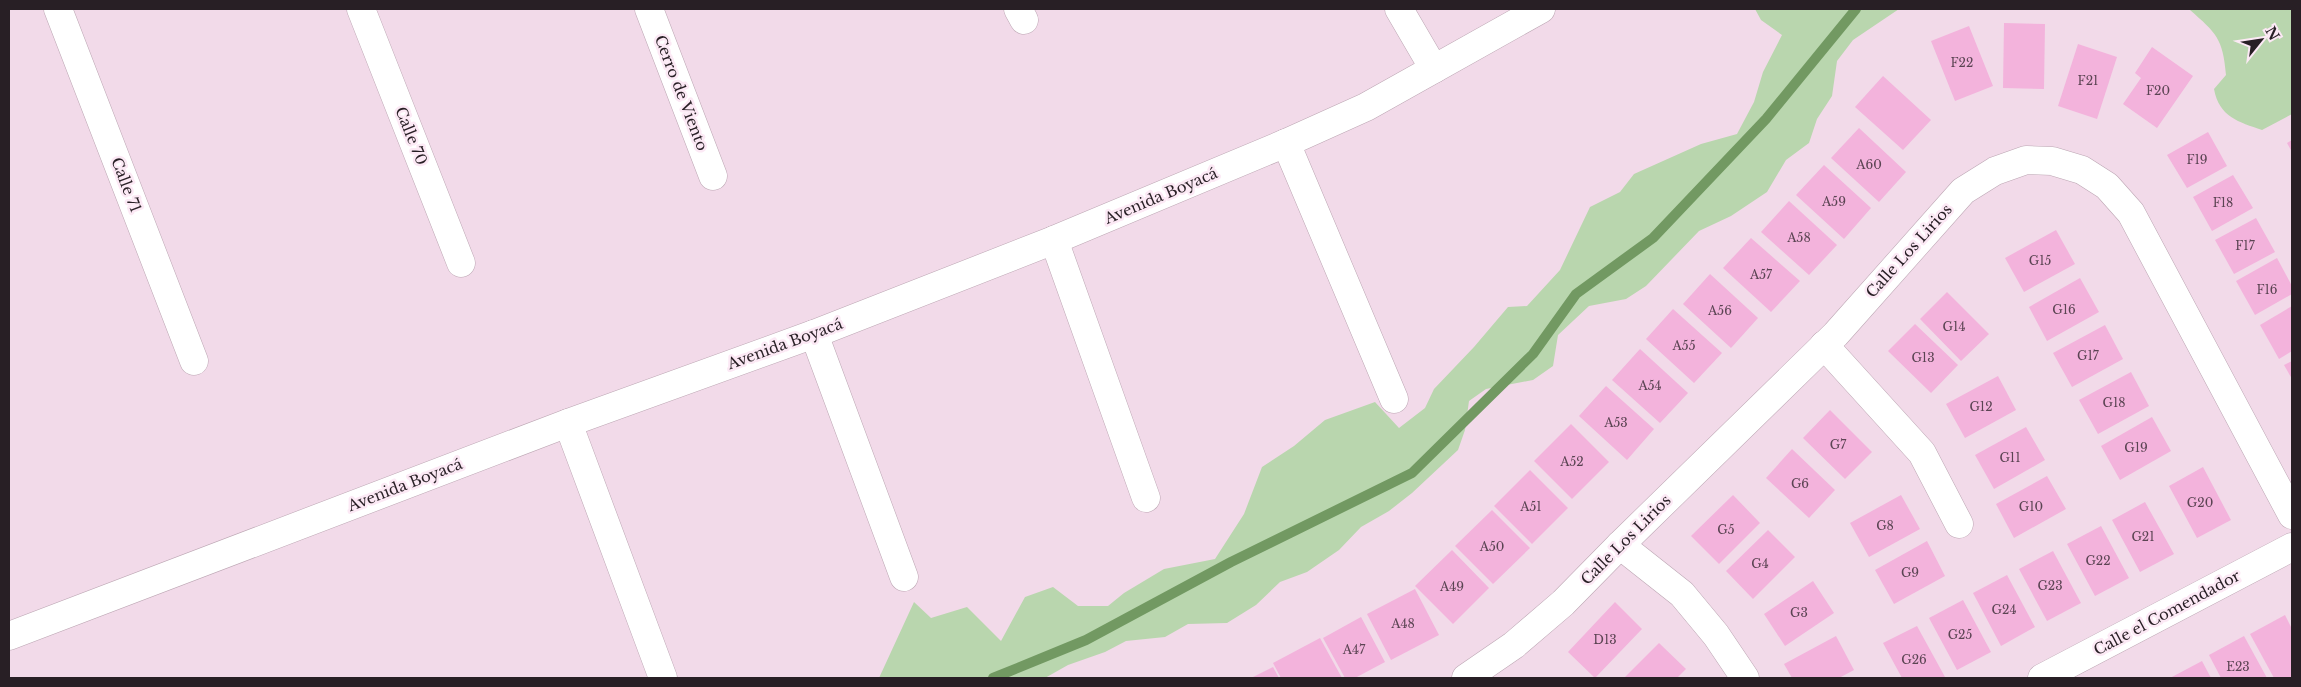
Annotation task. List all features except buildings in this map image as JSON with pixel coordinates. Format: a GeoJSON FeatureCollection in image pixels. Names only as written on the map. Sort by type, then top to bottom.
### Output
{"type":"FeatureCollection","features":[{"type":"Feature","properties":{"kind":"street","name":"Calle 71"},"geometry":{"type":"LineString","coordinates":[[58,9],[194,361]]}},
{"type":"Feature","properties":{"kind":"street","name":"Calle 70"},"geometry":{"type":"LineString","coordinates":[[361,9],[461,263]]}},
{"type":"Feature","properties":{"kind":"street","name":"Cerro de Viento"},"geometry":{"type":"LineString","coordinates":[[649,9],[713,176]]}},
{"type":"Feature","properties":{"kind":"street"},"geometry":{"type":"LineString","coordinates":[[1400,9],[1434,69]]}},
{"type":"Feature","properties":{"kind":"street","name":"Avenida Boyacá"},"geometry":{"type":"LineString","coordinates":[[9,636],[568,423],[814,334],[1054,240],[1286,144],[1366,107],[1541,9]]}},
{"type":"Feature","properties":{"kind":"street"},"geometry":{"type":"LineString","coordinates":[[1286,144],[1394,399]]}},
{"type":"Feature","properties":{"kind":"street","name":"Calle Los Lirios"},"geometry":{"type":"LineString","coordinates":[[1466,678],[1514,645],[1556,609],[1824,345],[1963,191],[1995,171],[2026,160],[2052,161],[2082,170],[2107,186],[2131,213],[2292,515]]}},
{"type":"Feature","properties":{"kind":"street"},"geometry":{"type":"LineString","coordinates":[[1054,240],[1146,498]]}},
{"type":"Feature","properties":{"kind":"street"},"geometry":{"type":"LineString","coordinates":[[814,334],[904,577]]}},
{"type":"Feature","properties":{"kind":"street"},"geometry":{"type":"LineString","coordinates":[[1824,345],[1922,453],[1959,524]]}},
{"type":"Feature","properties":{"kind":"street"},"geometry":{"type":"LineString","coordinates":[[568,423],[664,678]]}},
{"type":"Feature","properties":{"kind":"street"},"geometry":{"type":"LineString","coordinates":[[1620,545],[1682,594],[1716,635],[1746,678]]}},
{"type":"Feature","properties":{"kind":"street","name":"Calle el Comendador"},"geometry":{"type":"LineString","coordinates":[[2042,678],[2292,547]]}},
{"type":"Feature","properties":{"kind":"green space"},"geometry":{"type":"Polygon","coordinates":[[[1755,9],[1899,9],[1853,40],[1837,61],[1832,96],[1817,119],[1809,143],[1786,160],[1767,192],[1731,216],[1699,231],[1646,286],[1626,299],[1589,306],[1558,335],[1553,366],[1533,380],[1486,389],[1469,401],[1465,430],[1458,450],[1412,493],[1389,511],[1361,527],[1339,550],[1307,572],[1280,582],[1256,605],[1227,623],[1188,624],[1165,637],[1126,641],[1105,652],[1068,665],[1045,678],[879,678],[914,602],[931,618],[967,607],[1001,641],[1025,597],[1053,587],[1078,606],[1108,606],[1124,593],[1164,569],[1215,559],[1244,514],[1262,467],[1294,446],[1325,420],[1375,402],[1399,428],[1425,408],[1434,389],[1474,347],[1508,307],[1527,306],[1560,270],[1590,207],[1620,192],[1634,174],[1701,144],[1737,134],[1754,102],[1763,72],[1782,35],[1761,20],[1755,9]]]}},
{"type":"Feature","properties":{"kind":"green space"},"geometry":{"type":"Polygon","coordinates":[[[2186,9],[2292,9],[2292,114],[2262,130],[2238,121],[2225,112],[2220,106],[2214,89],[2226,75],[2220,44],[2212,31],[2190,10],[2186,9]]]}},
{"type":"Feature","properties":{"kind":"waterway"},"geometry":{"type":"LineString","coordinates":[[993,678],[1086,640],[1231,562],[1412,473],[1533,354],[1576,294],[1653,238],[1766,119],[1856,9]]}}]}
